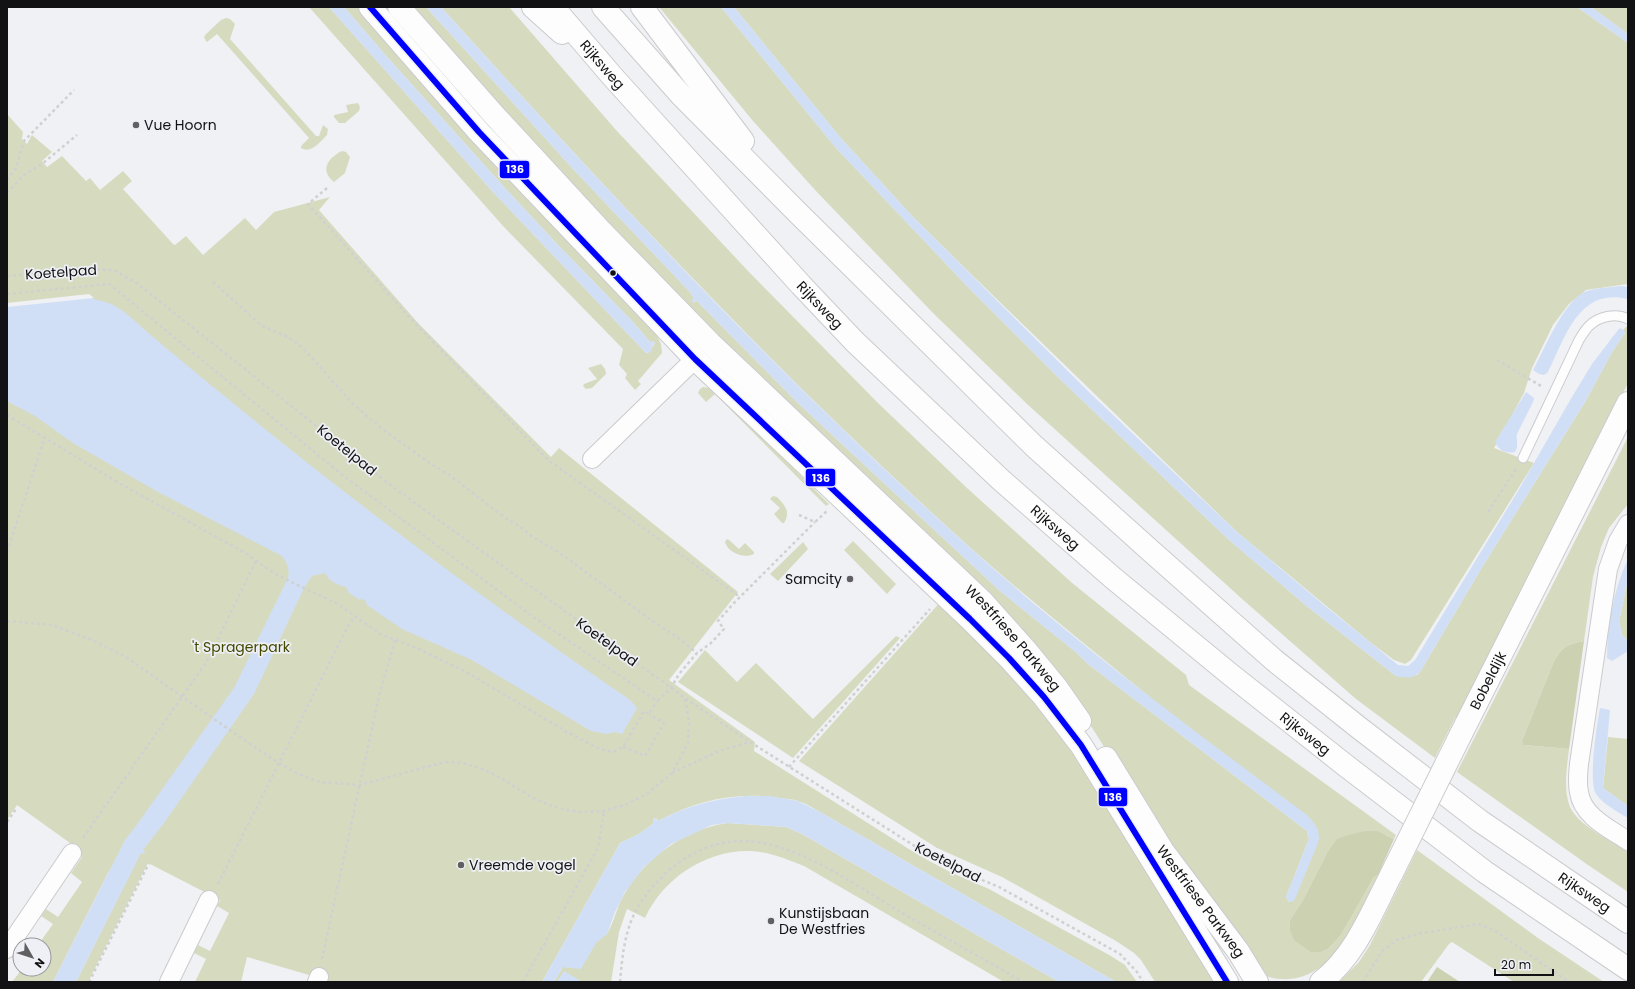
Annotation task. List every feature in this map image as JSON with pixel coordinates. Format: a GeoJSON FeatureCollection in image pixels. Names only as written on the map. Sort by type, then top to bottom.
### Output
{"type":"FeatureCollection","features":[{"type":"Feature","properties":{"kind":"main road","name":"Westfriese Parkweg"},"geometry":{"type":"LineString","coordinates":[[370,7],[480,132],[695,359],[970,619],[1009,658],[1044,697],[1082,745],[1227,982]]}},
{"type":"Feature","properties":{"kind":"main road","name":"Westfriese Parkweg"},"geometry":{"type":"LineString","coordinates":[[400,7],[496,116],[602,232],[711,344],[983,602],[1025,649],[1057,688],[1108,762],[1163,851],[1238,951],[1257,982]]}},
{"type":"Feature","properties":{"kind":"main road"},"geometry":{"type":"LineString","coordinates":[[532,7],[612,76]]}},
{"type":"Feature","properties":{"kind":"main road","name":"Rijksweg"},"geometry":{"type":"LineString","coordinates":[[553,7],[612,76],[801,286],[856,342],[1001,480],[1113,578],[1327,751],[1485,872],[1628,969]]}},
{"type":"Feature","properties":{"kind":"main road","name":"Rijksweg"},"geometry":{"type":"LineString","coordinates":[[603,7],[681,95],[1034,446],[1274,660],[1480,821],[1628,922]]}},
{"type":"Feature","properties":{"kind":"main road"},"geometry":{"type":"LineString","coordinates":[[642,7],[797,212]]}},
{"type":"Feature","properties":{"kind":"main road"},"geometry":{"type":"LineString","coordinates":[[695,359],[711,344]]}},
{"type":"Feature","properties":{"kind":"main road","name":"Bobeldijk"},"geometry":{"type":"LineString","coordinates":[[1321,982],[1335,970],[1358,939],[1628,402]]}},
{"type":"Feature","properties":{"kind":"street"},"geometry":{"type":"LineString","coordinates":[[592,459],[695,359]]}},
{"type":"Feature","properties":{"kind":"street"},"geometry":{"type":"LineString","coordinates":[[1628,524],[1618,541],[1608,569],[1602,600],[1579,764],[1579,794],[1583,804],[1597,819],[1628,841]]}},
{"type":"Feature","properties":{"kind":"street"},"geometry":{"type":"LineString","coordinates":[[7,949],[72,853]]}},
{"type":"Feature","properties":{"kind":"street"},"geometry":{"type":"LineString","coordinates":[[169,982],[209,900]]}},
{"type":"Feature","properties":{"kind":"lane"},"geometry":{"type":"LineString","coordinates":[[1523,458],[1579,340],[1589,326],[1600,319],[1612,315],[1628,319]]}},
{"type":"Feature","properties":{"kind":"path"},"geometry":{"type":"LineString","coordinates":[[7,180],[16,168],[24,141],[74,90]]}},
{"type":"Feature","properties":{"kind":"path"},"geometry":{"type":"LineString","coordinates":[[7,193],[24,175],[42,164],[77,135]]}},
{"type":"Feature","properties":{"kind":"path"},"geometry":{"type":"LineString","coordinates":[[327,188],[308,204],[409,317],[548,460],[740,597]]}},
{"type":"Feature","properties":{"kind":"path","name":"Koetelpad"},"geometry":{"type":"LineString","coordinates":[[7,276],[82,269],[114,270],[138,284],[393,488],[685,698],[750,742],[929,855],[958,870],[999,887],[1120,954],[1137,972],[1143,982]]}},
{"type":"Feature","properties":{"kind":"path"},"geometry":{"type":"LineString","coordinates":[[212,282],[262,326],[288,337],[303,348],[352,403],[381,428],[428,462],[448,474],[499,514],[564,556],[651,620],[671,632],[697,653]]}},
{"type":"Feature","properties":{"kind":"path"},"geometry":{"type":"LineString","coordinates":[[7,294],[109,284],[345,477],[532,616],[657,701]]}},
{"type":"Feature","properties":{"kind":"path"},"geometry":{"type":"LineString","coordinates":[[1496,360],[1533,382]]}},
{"type":"Feature","properties":{"kind":"path"},"geometry":{"type":"LineString","coordinates":[[7,415],[119,483],[256,561],[269,570],[338,604],[380,634],[424,652],[468,673],[567,732],[600,749],[613,752],[623,747],[644,711],[664,723],[644,756],[623,747]]}},
{"type":"Feature","properties":{"kind":"path"},"geometry":{"type":"LineString","coordinates":[[7,552],[45,437]]}},
{"type":"Feature","properties":{"kind":"path"},"geometry":{"type":"LineString","coordinates":[[1488,512],[1523,458]]}},
{"type":"Feature","properties":{"kind":"path"},"geometry":{"type":"LineString","coordinates":[[649,714],[657,701],[671,688],[679,674],[697,653],[710,644],[724,629],[718,621],[829,508]]}},
{"type":"Feature","properties":{"kind":"path"},"geometry":{"type":"LineString","coordinates":[[799,515],[815,522]]}},
{"type":"Feature","properties":{"kind":"path"},"geometry":{"type":"LineString","coordinates":[[72,853],[207,661],[256,561]]}},
{"type":"Feature","properties":{"kind":"path"},"geometry":{"type":"LineString","coordinates":[[790,767],[933,606]]}},
{"type":"Feature","properties":{"kind":"path"},"geometry":{"type":"LineString","coordinates":[[209,900],[236,850],[348,626],[355,617]]}},
{"type":"Feature","properties":{"kind":"path"},"geometry":{"type":"LineString","coordinates":[[7,621],[52,626],[92,640],[126,657],[208,716],[279,763],[298,774],[320,782],[360,785],[445,762],[462,763],[480,768],[499,777],[533,798],[549,805],[577,812],[604,811],[625,805],[647,794],[672,773],[714,754],[750,742]]}},
{"type":"Feature","properties":{"kind":"path"},"geometry":{"type":"LineString","coordinates":[[318,980],[379,696],[395,640]]}},
{"type":"Feature","properties":{"kind":"path"},"geometry":{"type":"LineString","coordinates":[[672,773],[688,743],[689,721],[685,698]]}},
{"type":"Feature","properties":{"kind":"path"},"geometry":{"type":"LineString","coordinates":[[7,822],[16,809]]}},
{"type":"Feature","properties":{"kind":"path"},"geometry":{"type":"LineString","coordinates":[[522,982],[598,848],[604,811]]}},
{"type":"Feature","properties":{"kind":"path"},"geometry":{"type":"LineString","coordinates":[[620,982],[624,945],[629,924],[652,886],[686,858],[707,847],[740,841],[779,846],[819,864],[1023,982]]}},
{"type":"Feature","properties":{"kind":"path"},"geometry":{"type":"LineString","coordinates":[[89,982],[149,863]]}},
{"type":"Feature","properties":{"kind":"path"},"geometry":{"type":"LineString","coordinates":[[1363,982],[1382,950],[1397,940],[1418,934],[1478,924],[1492,929],[1569,982]]}},
{"type":"Feature","properties":{"kind":"green space"},"geometry":{"type":"Polygon","coordinates":[[[309,7],[329,7],[494,193],[646,353],[648,353],[655,343],[653,341],[651,343],[632,321],[504,187],[344,7],[363,7],[655,331],[661,344],[662,353],[638,381],[641,384],[635,390],[625,378],[627,374],[619,365],[623,349],[503,226],[309,7]]]}},
{"type":"Feature","properties":{"kind":"green space"},"geometry":{"type":"Polygon","coordinates":[[[407,7],[426,7],[573,169],[689,291],[694,298],[694,303],[696,300],[800,405],[1000,591],[1077,653],[1088,664],[1307,831],[1309,839],[1286,897],[1289,902],[1319,838],[1050,616],[955,534],[887,471],[821,408],[691,277],[565,143],[441,7],[509,7],[616,130],[749,272],[878,403],[967,488],[1071,582],[1186,675],[1189,685],[1396,835],[1394,839],[1386,835],[1327,853],[1303,900],[1290,920],[1321,952],[1328,949],[1341,935],[1374,877],[1378,875],[1348,937],[1331,958],[1311,973],[1300,977],[1276,979],[1263,975],[1169,849],[1082,712],[684,307],[407,7]]]}},
{"type":"Feature","properties":{"kind":"green space"},"geometry":{"type":"Polygon","coordinates":[[[659,7],[721,7],[836,148],[967,286],[1061,380],[1228,539],[1308,607],[1396,676],[1417,675],[1420,672],[1481,569],[1585,402],[1612,352],[1625,333],[1623,330],[1628,325],[1628,383],[1459,719],[1455,718],[1435,758],[1356,699],[1241,598],[1027,404],[934,314],[816,191],[753,121],[659,7]]]}},
{"type":"Feature","properties":{"kind":"green space"},"geometry":{"type":"Polygon","coordinates":[[[734,7],[1577,7],[1628,43],[1628,284],[1586,290],[1569,304],[1553,325],[1532,368],[1524,393],[1494,448],[1534,463],[1411,660],[1405,664],[1394,660],[1371,643],[1237,532],[913,217],[839,136],[734,7]]]}},
{"type":"Feature","properties":{"kind":"green space"},"geometry":{"type":"Polygon","coordinates":[[[1591,7],[1628,7],[1628,34],[1591,7]]]}},
{"type":"Feature","properties":{"kind":"green space"},"geometry":{"type":"Polygon","coordinates":[[[226,18],[230,19],[235,24],[230,39],[316,136],[319,136],[323,125],[328,129],[327,135],[318,144],[308,149],[301,148],[301,146],[309,138],[217,34],[207,42],[206,41],[204,37],[206,34],[221,20],[226,18]]]}},
{"type":"Feature","properties":{"kind":"green space"},"geometry":{"type":"Polygon","coordinates":[[[358,103],[360,107],[359,111],[345,123],[339,123],[334,117],[334,115],[348,112],[346,105],[358,103]]]}},
{"type":"Feature","properties":{"kind":"green space","name":"'t Spragerpark"},"geometry":{"type":"Polygon","coordinates":[[[7,114],[23,132],[22,139],[27,144],[32,135],[52,152],[42,161],[47,167],[62,156],[86,181],[90,178],[100,190],[123,171],[132,181],[123,189],[173,244],[175,245],[186,236],[203,255],[245,218],[256,230],[274,212],[330,197],[319,210],[418,323],[551,457],[559,448],[738,592],[669,680],[755,742],[754,751],[920,856],[950,872],[989,889],[1111,956],[1125,965],[1137,982],[1116,982],[806,804],[791,799],[748,796],[717,799],[687,808],[658,821],[656,818],[653,819],[654,823],[639,834],[620,843],[542,982],[325,982],[316,977],[247,957],[241,982],[195,982],[206,959],[194,953],[198,945],[210,951],[229,913],[217,906],[220,900],[148,863],[88,982],[76,982],[138,858],[109,871],[53,982],[12,982],[16,977],[52,977],[52,937],[44,937],[53,924],[41,916],[46,909],[58,917],[82,882],[71,873],[82,857],[68,846],[70,843],[17,805],[7,820],[7,114]]]}},
{"type":"Feature","properties":{"kind":"green space"},"geometry":{"type":"Polygon","coordinates":[[[342,151],[346,152],[350,157],[345,173],[334,182],[329,178],[326,169],[327,165],[333,157],[342,151]]]}},
{"type":"Feature","properties":{"kind":"green space"},"geometry":{"type":"Polygon","coordinates":[[[601,364],[605,369],[606,374],[592,388],[586,389],[583,386],[584,384],[597,379],[588,368],[601,364]]]}},
{"type":"Feature","properties":{"kind":"green space"},"geometry":{"type":"Polygon","coordinates":[[[703,387],[713,389],[795,463],[791,466],[829,504],[826,506],[715,394],[706,402],[698,393],[703,387]]]}},
{"type":"Feature","properties":{"kind":"green space"},"geometry":{"type":"Polygon","coordinates":[[[1628,437],[1628,504],[1609,528],[1601,547],[1593,577],[1584,641],[1566,646],[1554,661],[1522,741],[1523,745],[1569,749],[1566,785],[1570,807],[1574,814],[1588,827],[1628,852],[1628,892],[1457,772],[1628,437]]]}},
{"type":"Feature","properties":{"kind":"green space"},"geometry":{"type":"Polygon","coordinates":[[[773,496],[777,497],[786,509],[787,515],[784,523],[782,523],[774,514],[780,508],[770,499],[773,496]]]}},
{"type":"Feature","properties":{"kind":"green space"},"geometry":{"type":"Polygon","coordinates":[[[727,539],[739,549],[745,543],[754,552],[754,554],[746,556],[733,552],[729,549],[725,542],[727,539]]]}},
{"type":"Feature","properties":{"kind":"green space"},"geometry":{"type":"Polygon","coordinates":[[[853,541],[896,584],[887,594],[844,550],[853,541]]]}},
{"type":"Feature","properties":{"kind":"green space"},"geometry":{"type":"Polygon","coordinates":[[[803,542],[808,549],[778,581],[770,574],[803,542]]]}},
{"type":"Feature","properties":{"kind":"green space"},"geometry":{"type":"Polygon","coordinates":[[[1628,580],[1628,640],[1622,635],[1619,621],[1628,580]]]}},
{"type":"Feature","properties":{"kind":"green space"},"geometry":{"type":"Polygon","coordinates":[[[942,600],[1062,729],[1222,982],[1155,982],[1141,960],[1134,953],[1116,941],[1002,877],[937,848],[799,761],[942,600]]]}},
{"type":"Feature","properties":{"kind":"green space"},"geometry":{"type":"Polygon","coordinates":[[[896,636],[900,638],[793,758],[678,682],[705,650],[737,682],[756,663],[813,719],[896,636]]]}},
{"type":"Feature","properties":{"kind":"green space"},"geometry":{"type":"Polygon","coordinates":[[[1584,641],[1569,749],[1523,745],[1522,741],[1554,661],[1566,646],[1584,641]]]}},
{"type":"Feature","properties":{"kind":"green space"},"geometry":{"type":"Polygon","coordinates":[[[1608,737],[1628,739],[1628,806],[1603,788],[1608,737]]]}},
{"type":"Feature","properties":{"kind":"green space"},"geometry":{"type":"Polygon","coordinates":[[[728,823],[786,827],[802,834],[1059,982],[1004,982],[804,866],[769,854],[748,851],[732,852],[716,856],[687,870],[662,891],[645,918],[627,909],[619,932],[611,982],[582,982],[564,972],[557,982],[554,982],[563,967],[581,968],[594,945],[608,932],[622,898],[634,880],[656,856],[669,846],[698,831],[728,823]]]}},
{"type":"Feature","properties":{"kind":"green space"},"geometry":{"type":"Polygon","coordinates":[[[1366,831],[1377,831],[1394,839],[1378,875],[1374,877],[1341,935],[1328,949],[1321,952],[1311,952],[1294,940],[1290,930],[1290,920],[1303,900],[1327,853],[1337,839],[1366,831]]]}},
{"type":"Feature","properties":{"kind":"green space"},"geometry":{"type":"Polygon","coordinates":[[[1417,850],[1538,938],[1604,982],[1514,982],[1452,942],[1421,982],[1339,982],[1359,962],[1370,945],[1417,850]]]}},
{"type":"Feature","properties":{"kind":"green space"},"geometry":{"type":"Polygon","coordinates":[[[1437,967],[1460,982],[1427,982],[1437,967]]]}},
{"type":"Feature","properties":{"kind":"water"},"geometry":{"type":"Polygon","coordinates":[[[329,7],[344,7],[504,187],[632,321],[651,343],[653,341],[655,343],[652,346],[651,352],[646,353],[494,193],[329,7]]]}},
{"type":"Feature","properties":{"kind":"water"},"geometry":{"type":"Polygon","coordinates":[[[426,7],[441,7],[584,164],[730,317],[804,392],[958,537],[1038,607],[1104,661],[1313,821],[1319,834],[1318,843],[1294,901],[1289,902],[1286,897],[1309,839],[1307,831],[1088,664],[1077,653],[1000,591],[800,405],[696,300],[693,303],[691,300],[694,298],[689,291],[573,169],[426,7]]]}},
{"type":"Feature","properties":{"kind":"water"},"geometry":{"type":"Polygon","coordinates":[[[721,7],[734,7],[839,136],[913,217],[1092,395],[1237,532],[1398,665],[1408,666],[1415,660],[1518,491],[1592,364],[1618,330],[1620,328],[1624,330],[1625,333],[1612,352],[1585,402],[1481,569],[1420,672],[1415,676],[1409,677],[1396,676],[1308,607],[1228,539],[1061,380],[967,286],[836,148],[721,7]]]}},
{"type":"Feature","properties":{"kind":"water"},"geometry":{"type":"Polygon","coordinates":[[[1577,7],[1591,7],[1628,34],[1628,43],[1577,7]]]}},
{"type":"Feature","properties":{"kind":"water"},"geometry":{"type":"Polygon","coordinates":[[[1621,286],[1628,287],[1628,299],[1611,297],[1597,301],[1585,308],[1568,331],[1548,372],[1544,375],[1533,370],[1549,338],[1571,303],[1587,291],[1621,286]]]}},
{"type":"Feature","properties":{"kind":"water"},"geometry":{"type":"Polygon","coordinates":[[[89,296],[111,304],[125,313],[204,380],[264,428],[444,568],[630,700],[637,708],[622,734],[614,732],[607,734],[591,731],[472,660],[402,629],[367,605],[365,600],[360,600],[349,593],[346,587],[336,584],[325,573],[312,576],[305,586],[254,694],[164,823],[143,850],[145,852],[144,854],[141,853],[76,982],[53,982],[125,840],[234,688],[289,575],[288,566],[282,556],[158,492],[73,443],[35,416],[7,401],[7,305],[89,296]]]}},
{"type":"Feature","properties":{"kind":"water"},"geometry":{"type":"Polygon","coordinates":[[[1526,392],[1534,398],[1533,402],[1517,434],[1517,446],[1515,452],[1506,452],[1500,449],[1495,442],[1526,392]]]}},
{"type":"Feature","properties":{"kind":"water"},"geometry":{"type":"Polygon","coordinates":[[[1628,559],[1628,580],[1619,621],[1622,635],[1628,640],[1628,651],[1612,661],[1607,658],[1608,632],[1615,595],[1628,559]]]}},
{"type":"Feature","properties":{"kind":"water"},"geometry":{"type":"Polygon","coordinates":[[[1600,708],[1610,710],[1603,788],[1628,806],[1628,818],[1611,808],[1603,801],[1596,794],[1594,787],[1593,765],[1600,708]]]}},
{"type":"Feature","properties":{"kind":"water"},"geometry":{"type":"Polygon","coordinates":[[[746,796],[769,796],[798,801],[820,812],[1116,982],[1059,982],[802,834],[786,827],[728,823],[712,825],[671,844],[643,868],[625,892],[615,912],[607,934],[596,943],[581,969],[563,967],[554,982],[542,982],[620,843],[639,834],[654,823],[653,819],[655,818],[658,821],[679,811],[700,804],[746,796]]]}},
{"type":"Feature","properties":{"kind":"water"},"geometry":{"type":"Polygon","coordinates":[[[564,971],[582,982],[557,982],[564,971]]]}},
{"type":"Feature","properties":{"kind":"pier"},"geometry":{"type":"Polygon","coordinates":[[[89,294],[94,298],[7,307],[7,303],[89,294]]]}},
{"type":"Feature","properties":{"kind":"transit line","name":"136"},"geometry":{"type":"LineString","coordinates":[[370,7],[479,132],[695,359],[970,619],[1009,658],[1044,697],[1081,745],[1227,982]]}},
{"type":"Feature","properties":{"kind":"place","name":"Vue Hoorn"},"geometry":{"type":"Point","coordinates":[136,125]}},
{"type":"Feature","properties":{"kind":"place","name":"Samcity"},"geometry":{"type":"Point","coordinates":[850,579]}},
{"type":"Feature","properties":{"kind":"place","name":"Vreemde vogel"},"geometry":{"type":"Point","coordinates":[461,865]}},
{"type":"Feature","properties":{"kind":"place","name":"Kunstijsbaan De Westfries"},"geometry":{"type":"Point","coordinates":[771,921]}}]}
